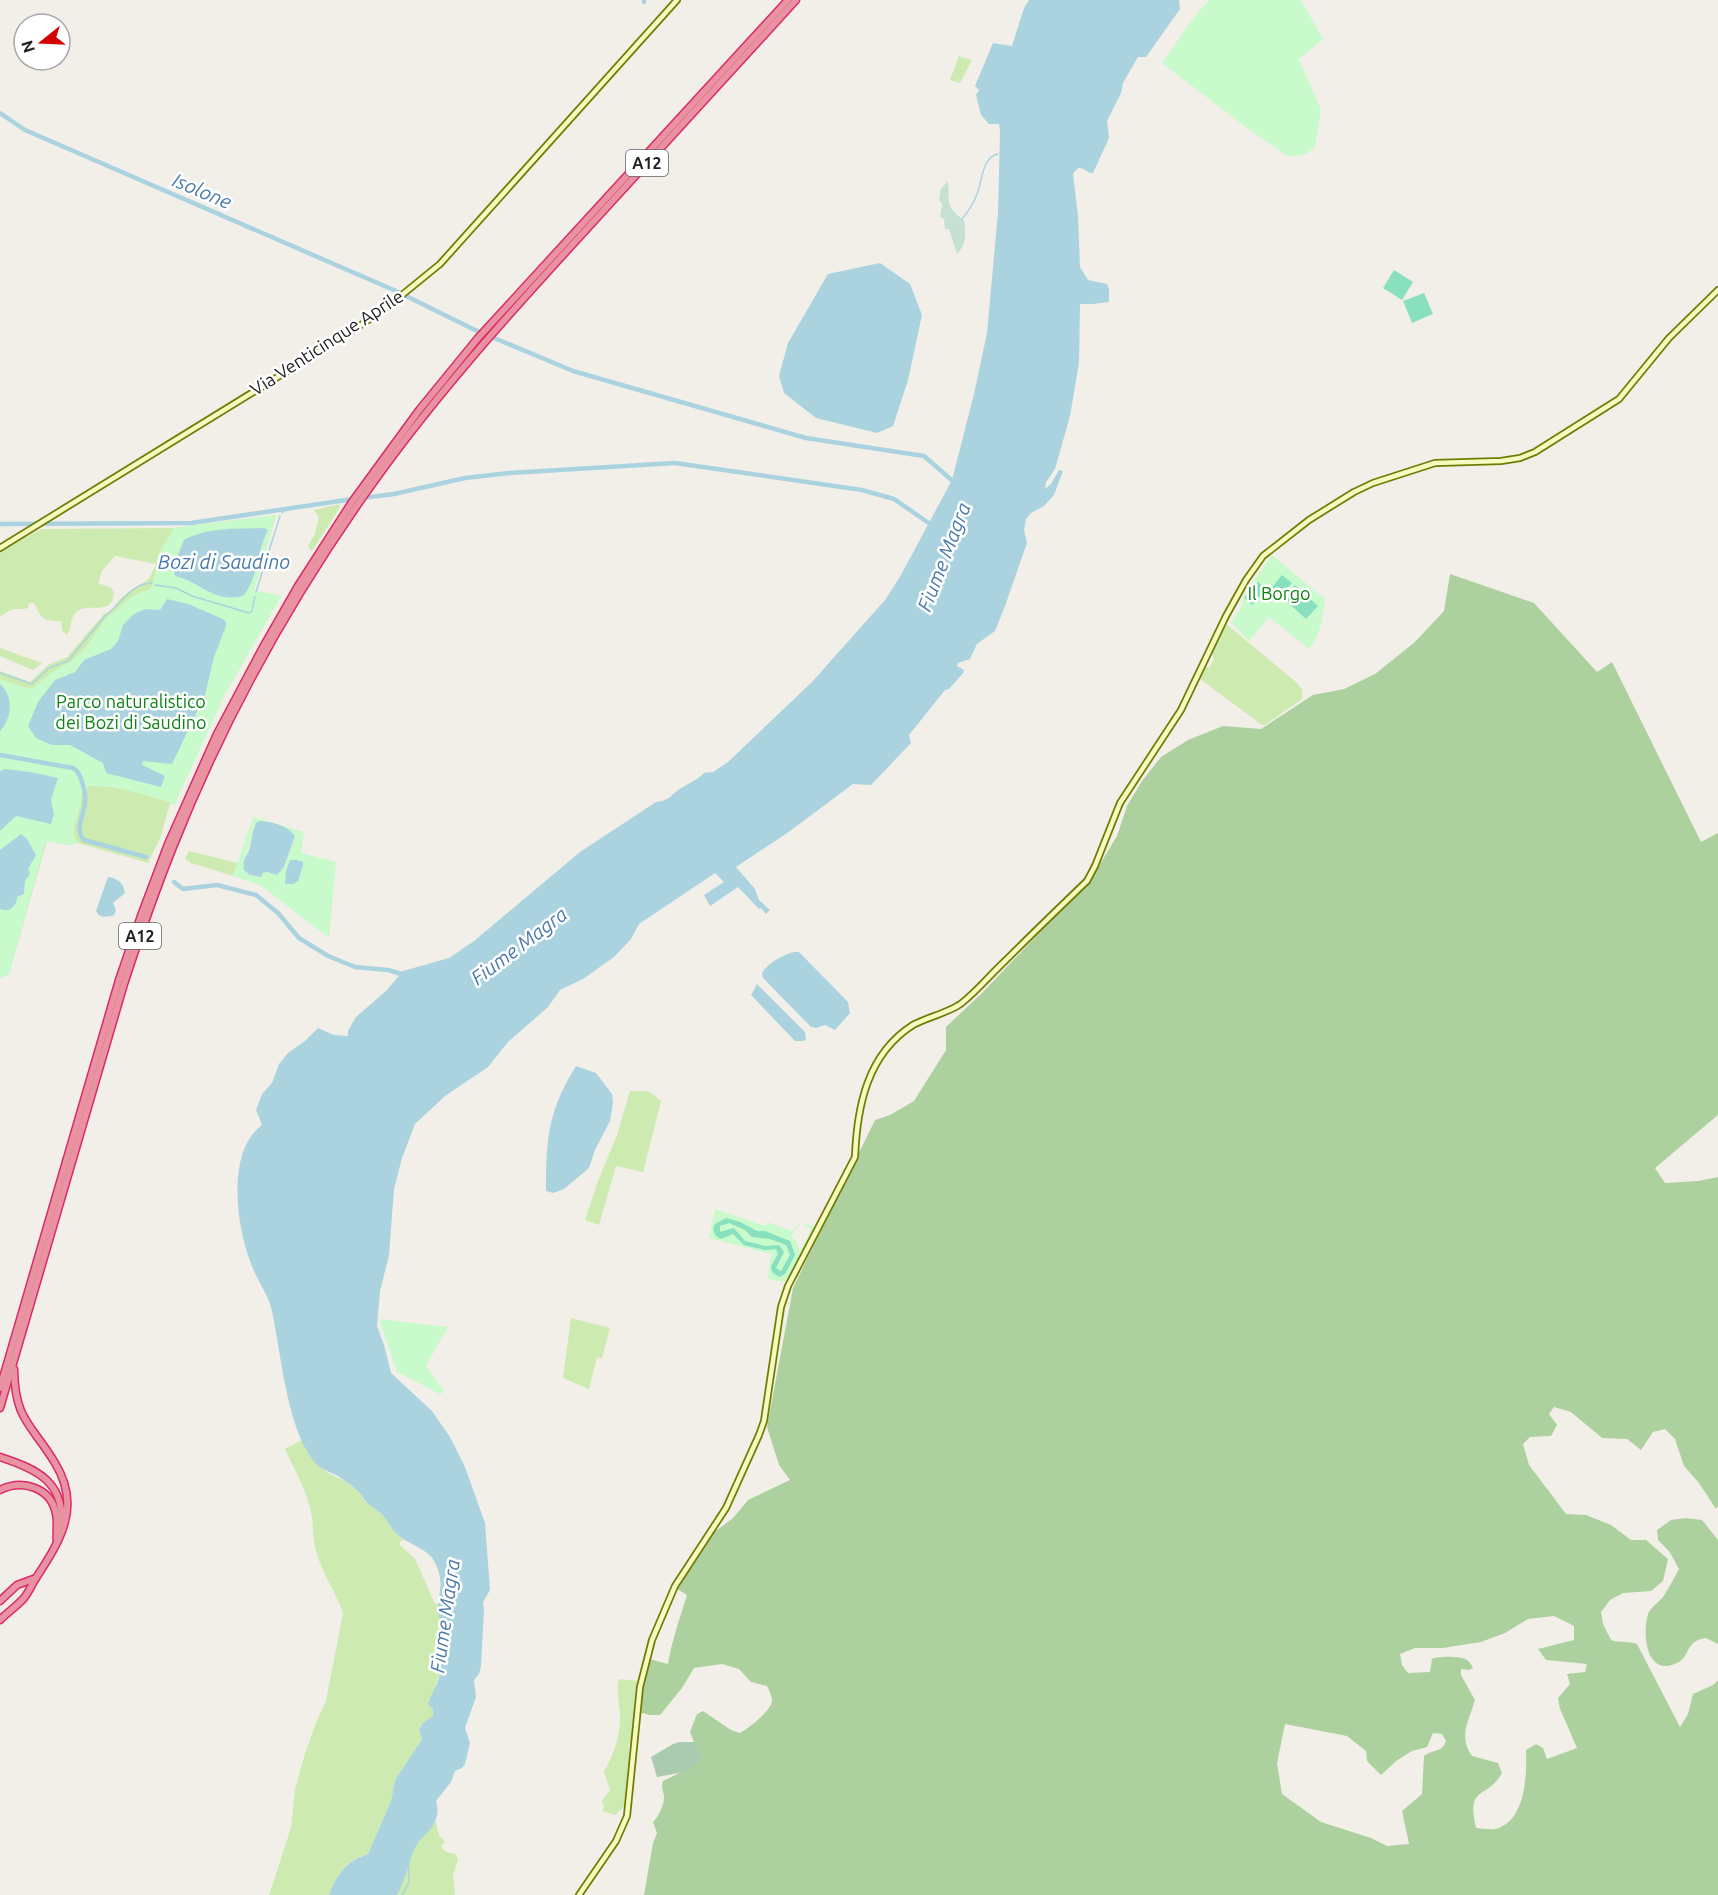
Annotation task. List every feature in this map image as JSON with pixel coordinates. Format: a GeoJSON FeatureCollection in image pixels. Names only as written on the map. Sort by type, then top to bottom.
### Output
{"type":"FeatureCollection","features":[{"type":"Feature","properties":{"kind":"highway","name":"A12"},"geometry":{"type":"LineString","coordinates":[[0,1408],[124,984],[173,846],[223,735],[267,650],[360,496],[420,409],[788,0]]}},
{"type":"Feature","properties":{"kind":"highway","name":"A12"},"geometry":{"type":"LineString","coordinates":[[0,1388],[119,980],[168,844],[218,734],[298,586],[352,502],[367,491],[486,334],[796,0]]}},
{"type":"Feature","properties":{"kind":"highway"},"geometry":{"type":"LineString","coordinates":[[0,1620],[25,1597],[49,1559],[66,1522],[68,1506],[66,1489],[55,1463],[31,1430],[18,1406],[14,1388],[14,1361]]}},
{"type":"Feature","properties":{"kind":"highway"},"geometry":{"type":"LineString","coordinates":[[0,1457],[34,1470],[52,1486],[59,1499],[62,1513],[57,1542]]}},
{"type":"Feature","properties":{"kind":"highway"},"geometry":{"type":"LineString","coordinates":[[0,1490],[10,1485],[26,1485],[45,1495],[54,1507],[57,1542]]}},
{"type":"Feature","properties":{"kind":"highway"},"geometry":{"type":"LineString","coordinates":[[0,1601],[17,1585],[36,1578]]}},
{"type":"Feature","properties":{"kind":"main road","name":"Via Venticinque Aprile"},"geometry":{"type":"LineString","coordinates":[[0,548],[319,352],[395,301],[448,255],[677,0]]}},
{"type":"Feature","properties":{"kind":"main road"},"geometry":{"type":"LineString","coordinates":[[579,1895],[616,1841],[626,1822],[631,1793],[640,1688],[652,1640],[675,1586],[726,1508],[754,1451],[764,1421],[781,1307],[788,1286],[855,1157],[855,1136],[863,1094],[875,1066],[888,1047],[907,1029],[961,1004],[1087,881],[1120,803],[1181,710],[1226,616],[1257,563],[1270,549],[1309,520],[1366,485],[1430,464],[1501,461],[1536,453],[1618,399],[1670,338],[1718,290]]}},
{"type":"Feature","properties":{"kind":"green space"},"geometry":{"type":"Polygon","coordinates":[[[1209,0],[1301,0],[1323,39],[1299,59],[1321,110],[1315,147],[1306,154],[1289,157],[1162,63],[1194,17],[1209,0]]]}},
{"type":"Feature","properties":{"kind":"green space"},"geometry":{"type":"Polygon","coordinates":[[[959,56],[972,60],[960,83],[950,80],[959,56]]]}},
{"type":"Feature","properties":{"kind":"green space"},"geometry":{"type":"Polygon","coordinates":[[[948,181],[951,207],[964,220],[965,225],[964,242],[957,254],[949,229],[945,229],[944,219],[940,217],[941,189],[948,181]]]}},
{"type":"Feature","properties":{"kind":"green space"},"geometry":{"type":"Polygon","coordinates":[[[1394,270],[1413,282],[1402,300],[1383,288],[1394,270]]]}},
{"type":"Feature","properties":{"kind":"green space"},"geometry":{"type":"Polygon","coordinates":[[[1424,293],[1433,314],[1412,323],[1403,301],[1424,293]]]}},
{"type":"Feature","properties":{"kind":"green space"},"geometry":{"type":"Polygon","coordinates":[[[340,504],[312,551],[308,546],[315,534],[319,517],[314,510],[340,504]]]}},
{"type":"Feature","properties":{"kind":"green space","name":"Parco naturalistico dei Bozi di Saudino"},"geometry":{"type":"Polygon","coordinates":[[[276,515],[254,590],[281,596],[224,696],[174,805],[170,803],[161,836],[148,863],[78,843],[69,845],[47,841],[9,974],[0,978],[0,671],[30,682],[48,665],[67,657],[104,614],[111,611],[131,590],[149,579],[156,564],[115,556],[102,571],[98,583],[111,588],[114,592],[109,605],[81,609],[76,612],[67,635],[62,631],[61,621],[43,618],[34,603],[29,603],[28,608],[13,609],[0,616],[0,552],[41,529],[174,528],[276,515]]]}},
{"type":"Feature","properties":{"kind":"green space","name":"Parco naturalistico dei Bozi di Saudino"},"geometry":{"type":"Polygon","coordinates":[[[276,515],[254,590],[281,596],[224,696],[174,805],[130,791],[89,786],[81,794],[81,805],[74,826],[74,836],[78,843],[69,845],[47,841],[45,845],[9,974],[0,978],[0,679],[33,688],[52,672],[69,663],[86,647],[104,621],[131,597],[151,588],[158,563],[157,557],[174,528],[276,515]]]}},
{"type":"Feature","properties":{"kind":"green space","name":"Il Borgo"},"geometry":{"type":"Polygon","coordinates":[[[1272,555],[1325,599],[1321,625],[1309,649],[1269,617],[1249,641],[1231,622],[1243,604],[1242,598],[1272,555]]]}},
{"type":"Feature","properties":{"kind":"green space"},"geometry":{"type":"Polygon","coordinates":[[[1450,574],[1534,603],[1597,672],[1612,662],[1701,842],[1718,833],[1718,1115],[1655,1168],[1665,1183],[1718,1177],[1718,1506],[1716,1509],[1699,1483],[1684,1466],[1675,1439],[1665,1429],[1653,1432],[1641,1450],[1627,1439],[1602,1438],[1571,1412],[1554,1407],[1549,1414],[1557,1425],[1551,1436],[1530,1437],[1523,1444],[1529,1465],[1566,1514],[1586,1515],[1611,1525],[1631,1540],[1646,1540],[1668,1559],[1663,1581],[1651,1591],[1623,1593],[1610,1600],[1601,1612],[1603,1624],[1611,1640],[1637,1644],[1680,1727],[1688,1714],[1693,1694],[1713,1685],[1718,1680],[1718,1895],[644,1895],[653,1843],[657,1833],[653,1822],[661,1810],[664,1799],[663,1781],[701,1760],[690,1732],[697,1714],[703,1711],[731,1730],[740,1733],[764,1714],[771,1705],[771,1695],[767,1686],[751,1682],[739,1669],[722,1664],[694,1668],[682,1688],[660,1715],[639,1714],[649,1659],[668,1664],[687,1595],[677,1589],[708,1537],[733,1518],[748,1500],[790,1480],[779,1465],[767,1427],[793,1288],[875,1120],[890,1115],[914,1101],[946,1050],[946,1027],[981,994],[1091,879],[1117,836],[1127,806],[1142,781],[1161,757],[1188,740],[1223,726],[1261,729],[1313,695],[1344,689],[1375,674],[1415,642],[1444,611],[1450,574]],[[1554,1616],[1528,1619],[1505,1633],[1481,1642],[1443,1648],[1415,1648],[1400,1654],[1402,1665],[1408,1673],[1430,1672],[1432,1659],[1439,1657],[1464,1659],[1473,1668],[1461,1669],[1461,1675],[1475,1700],[1466,1728],[1466,1742],[1472,1756],[1498,1763],[1502,1773],[1496,1782],[1476,1799],[1474,1814],[1476,1828],[1495,1829],[1505,1825],[1513,1817],[1523,1796],[1526,1750],[1536,1744],[1543,1748],[1547,1759],[1577,1748],[1560,1709],[1558,1698],[1570,1684],[1567,1674],[1585,1672],[1587,1664],[1546,1660],[1538,1649],[1574,1640],[1574,1626],[1554,1616]],[[1285,1724],[1277,1763],[1282,1794],[1321,1822],[1371,1838],[1387,1846],[1409,1844],[1402,1811],[1422,1794],[1424,1756],[1444,1745],[1446,1741],[1442,1734],[1433,1733],[1427,1747],[1412,1751],[1396,1761],[1381,1775],[1367,1761],[1366,1751],[1347,1736],[1285,1724]]]}},
{"type":"Feature","properties":{"kind":"green space"},"geometry":{"type":"Polygon","coordinates":[[[1282,575],[1292,583],[1278,599],[1269,591],[1282,575]]]}},
{"type":"Feature","properties":{"kind":"green space"},"geometry":{"type":"Polygon","coordinates":[[[1258,582],[1266,589],[1252,605],[1244,598],[1258,582]]]}},
{"type":"Feature","properties":{"kind":"green space"},"geometry":{"type":"Polygon","coordinates":[[[1295,585],[1318,606],[1306,619],[1284,599],[1295,585]]]}},
{"type":"Feature","properties":{"kind":"green space"},"geometry":{"type":"Polygon","coordinates":[[[1225,623],[1297,683],[1302,690],[1302,699],[1265,725],[1200,679],[1206,667],[1209,668],[1214,659],[1212,654],[1225,623]]]}},
{"type":"Feature","properties":{"kind":"green space"},"geometry":{"type":"Polygon","coordinates":[[[0,648],[42,663],[33,670],[0,656],[0,648]]]}},
{"type":"Feature","properties":{"kind":"green space"},"geometry":{"type":"Polygon","coordinates":[[[253,817],[304,832],[301,853],[336,862],[329,938],[260,885],[233,876],[253,817]],[[255,823],[243,859],[250,875],[260,877],[263,872],[273,873],[284,867],[295,836],[255,823]]]}},
{"type":"Feature","properties":{"kind":"green space"},"geometry":{"type":"Polygon","coordinates":[[[189,851],[238,863],[233,876],[191,863],[185,859],[189,851]]]}},
{"type":"Feature","properties":{"kind":"green space"},"geometry":{"type":"Polygon","coordinates":[[[630,1091],[648,1091],[661,1101],[643,1172],[616,1166],[599,1225],[585,1220],[617,1135],[630,1091]]]}},
{"type":"Feature","properties":{"kind":"green space"},"geometry":{"type":"Polygon","coordinates":[[[715,1209],[765,1226],[767,1222],[792,1231],[801,1223],[815,1227],[787,1280],[783,1282],[768,1279],[771,1254],[709,1238],[715,1209]],[[801,1224],[793,1232],[792,1238],[796,1240],[800,1252],[811,1230],[810,1227],[801,1224]]]}},
{"type":"Feature","properties":{"kind":"green space"},"geometry":{"type":"Polygon","coordinates":[[[726,1218],[790,1241],[795,1255],[785,1274],[779,1277],[772,1272],[771,1266],[778,1254],[776,1249],[765,1250],[744,1245],[733,1234],[721,1239],[716,1236],[713,1229],[715,1224],[726,1218]],[[729,1223],[720,1226],[720,1232],[734,1228],[745,1241],[765,1246],[779,1245],[784,1252],[776,1268],[781,1271],[790,1255],[786,1245],[770,1239],[752,1237],[745,1230],[729,1223]]]}},
{"type":"Feature","properties":{"kind":"green space"},"geometry":{"type":"Polygon","coordinates":[[[571,1318],[610,1328],[602,1358],[597,1357],[589,1389],[563,1378],[571,1318]]]}},
{"type":"Feature","properties":{"kind":"green space"},"geometry":{"type":"Polygon","coordinates":[[[379,1319],[448,1327],[426,1366],[444,1391],[440,1394],[397,1372],[379,1319]]]}},
{"type":"Feature","properties":{"kind":"green space"},"geometry":{"type":"Polygon","coordinates":[[[302,1440],[311,1458],[326,1472],[345,1481],[360,1493],[365,1502],[373,1506],[404,1540],[399,1544],[415,1559],[435,1604],[438,1604],[442,1635],[439,1660],[441,1672],[435,1692],[428,1701],[434,1716],[424,1722],[419,1729],[422,1739],[395,1780],[391,1801],[368,1854],[354,1860],[343,1869],[329,1895],[269,1895],[291,1828],[295,1789],[304,1757],[326,1701],[343,1613],[314,1544],[308,1500],[285,1449],[302,1440]]]}},
{"type":"Feature","properties":{"kind":"green space"},"geometry":{"type":"Polygon","coordinates":[[[1686,1518],[1702,1520],[1718,1540],[1718,1644],[1706,1638],[1694,1642],[1681,1660],[1667,1666],[1653,1659],[1646,1642],[1648,1614],[1663,1597],[1679,1569],[1669,1551],[1658,1540],[1657,1530],[1671,1520],[1686,1518]]]}},
{"type":"Feature","properties":{"kind":"green space"},"geometry":{"type":"Polygon","coordinates":[[[619,1679],[639,1681],[632,1743],[629,1746],[630,1778],[626,1781],[629,1783],[626,1805],[615,1815],[602,1811],[604,1807],[602,1801],[610,1790],[604,1772],[618,1737],[619,1679]]]}},
{"type":"Feature","properties":{"kind":"green space"},"geometry":{"type":"Polygon","coordinates":[[[680,1742],[695,1742],[702,1760],[684,1772],[657,1777],[651,1757],[680,1742]]]}},
{"type":"Feature","properties":{"kind":"green space"},"geometry":{"type":"Polygon","coordinates":[[[436,1822],[439,1835],[445,1842],[442,1848],[456,1854],[458,1859],[453,1876],[455,1895],[397,1895],[416,1845],[436,1822]]]}},
{"type":"Feature","properties":{"kind":"water","name":"Fiume Magra"},"geometry":{"type":"Polygon","coordinates":[[[1029,0],[1179,0],[1180,9],[1146,57],[1138,57],[1123,83],[1121,93],[1107,121],[1109,138],[1093,173],[1078,168],[1073,174],[1078,216],[1080,267],[1088,280],[1107,284],[1109,302],[1080,304],[1079,363],[1070,416],[1055,469],[1046,482],[1045,489],[1051,484],[1059,470],[1063,471],[1054,495],[1044,506],[1031,513],[1026,519],[1024,530],[1027,543],[995,631],[977,644],[970,659],[958,663],[957,666],[964,670],[963,673],[949,689],[945,690],[909,735],[911,743],[871,785],[853,784],[790,831],[736,867],[755,889],[759,900],[770,910],[766,914],[761,908],[759,909],[738,887],[710,906],[704,895],[724,882],[715,873],[639,924],[631,939],[614,957],[583,979],[560,990],[548,1007],[508,1042],[488,1067],[445,1096],[415,1124],[402,1158],[394,1189],[389,1255],[380,1291],[377,1326],[391,1373],[432,1411],[450,1437],[465,1467],[485,1523],[490,1590],[483,1602],[481,1666],[474,1680],[476,1697],[465,1728],[470,1743],[465,1764],[455,1771],[451,1782],[436,1801],[437,1817],[430,1830],[416,1846],[397,1895],[329,1895],[343,1869],[354,1860],[368,1854],[391,1801],[395,1780],[422,1739],[419,1729],[433,1716],[433,1710],[428,1704],[440,1675],[442,1631],[438,1608],[440,1582],[439,1572],[432,1557],[397,1534],[383,1516],[351,1485],[316,1464],[303,1444],[290,1407],[271,1307],[247,1251],[239,1213],[239,1172],[243,1153],[250,1137],[262,1125],[256,1110],[262,1094],[272,1083],[279,1064],[288,1053],[318,1028],[334,1035],[348,1036],[348,1031],[356,1017],[386,991],[403,971],[449,958],[474,941],[580,852],[656,802],[668,798],[704,773],[713,772],[728,762],[812,682],[885,600],[952,480],[974,394],[987,333],[998,212],[1000,131],[999,124],[989,124],[981,115],[976,95],[979,90],[975,86],[993,43],[1012,46],[1024,8],[1029,0]]]}},
{"type":"Feature","properties":{"kind":"water"},"geometry":{"type":"Polygon","coordinates":[[[880,263],[910,284],[922,315],[908,380],[893,426],[877,433],[816,418],[784,393],[779,376],[788,343],[828,274],[880,263]]]}},
{"type":"Feature","properties":{"kind":"water","name":"Bozi di Saudino"},"geometry":{"type":"Polygon","coordinates":[[[264,528],[268,530],[252,580],[243,596],[223,597],[175,576],[173,567],[184,540],[213,531],[264,528]]]}},
{"type":"Feature","properties":{"kind":"water","name":"Bozi di Saudino"},"geometry":{"type":"Polygon","coordinates":[[[167,599],[188,604],[223,619],[226,626],[214,657],[205,695],[172,764],[143,761],[142,765],[165,776],[161,787],[106,773],[103,763],[70,745],[52,745],[36,738],[28,726],[38,702],[55,680],[75,672],[84,660],[111,649],[118,641],[123,625],[134,614],[145,609],[160,610],[167,599]]]}},
{"type":"Feature","properties":{"kind":"water"},"geometry":{"type":"Polygon","coordinates":[[[0,684],[8,695],[10,708],[7,720],[0,731],[0,684]]]}},
{"type":"Feature","properties":{"kind":"water"},"geometry":{"type":"Polygon","coordinates":[[[5,769],[58,778],[51,800],[54,814],[51,824],[16,816],[0,831],[0,771],[5,769]]]}},
{"type":"Feature","properties":{"kind":"water"},"geometry":{"type":"Polygon","coordinates":[[[259,821],[279,825],[288,829],[295,836],[284,867],[277,875],[267,872],[261,877],[250,875],[244,870],[244,859],[249,851],[256,823],[259,821]]]}},
{"type":"Feature","properties":{"kind":"water"},"geometry":{"type":"Polygon","coordinates":[[[21,834],[27,839],[36,855],[28,869],[30,874],[25,881],[24,894],[17,897],[12,908],[3,910],[0,909],[0,850],[21,834]]]}},
{"type":"Feature","properties":{"kind":"water"},"geometry":{"type":"Polygon","coordinates":[[[290,860],[298,860],[303,862],[303,865],[298,881],[285,884],[286,871],[290,860]]]}},
{"type":"Feature","properties":{"kind":"water"},"geometry":{"type":"Polygon","coordinates":[[[108,877],[120,882],[125,893],[113,903],[116,910],[114,915],[104,917],[96,911],[108,877]]]}},
{"type":"Feature","properties":{"kind":"water"},"geometry":{"type":"Polygon","coordinates":[[[794,952],[799,952],[848,1002],[850,1013],[835,1030],[825,1025],[811,1027],[763,978],[762,973],[772,963],[794,952]]]}},
{"type":"Feature","properties":{"kind":"water"},"geometry":{"type":"Polygon","coordinates":[[[757,984],[805,1032],[804,1041],[795,1041],[751,995],[757,984]]]}},
{"type":"Feature","properties":{"kind":"water"},"geometry":{"type":"Polygon","coordinates":[[[576,1066],[596,1073],[612,1094],[610,1121],[595,1150],[589,1168],[564,1189],[553,1193],[546,1191],[550,1126],[560,1097],[576,1066]]]}},
{"type":"Feature","properties":{"kind":"waterway","name":"Isolone"},"geometry":{"type":"LineString","coordinates":[[0,113],[25,130],[396,291],[475,330],[573,371],[806,438],[924,456],[955,483]]}},
{"type":"Feature","properties":{"kind":"waterway"},"geometry":{"type":"LineString","coordinates":[[962,219],[976,197],[986,165],[993,156],[998,154]]}},
{"type":"Feature","properties":{"kind":"waterway","name":"Fiume Magra"},"geometry":{"type":"LineString","coordinates":[[362,498],[394,494],[465,478],[509,473],[675,463],[862,490],[894,499],[933,526]]}},
{"type":"Feature","properties":{"kind":"waterway"},"geometry":{"type":"LineString","coordinates":[[0,524],[191,523],[353,499]]}},
{"type":"Feature","properties":{"kind":"waterway"},"geometry":{"type":"LineString","coordinates":[[282,513],[285,509]]}},
{"type":"Feature","properties":{"kind":"waterway"},"geometry":{"type":"LineString","coordinates":[[256,592],[280,516]]}},
{"type":"Feature","properties":{"kind":"waterway"},"geometry":{"type":"LineString","coordinates":[[0,673],[32,684],[49,668],[68,661],[105,616],[132,591],[152,583]]}},
{"type":"Feature","properties":{"kind":"waterway"},"geometry":{"type":"LineString","coordinates":[[155,585],[176,588],[192,596],[249,613],[252,611],[255,596]]}},
{"type":"Feature","properties":{"kind":"waterway"},"geometry":{"type":"LineString","coordinates":[[0,755],[75,769],[80,776],[85,794],[80,827],[84,840],[146,857]]}},
{"type":"Feature","properties":{"kind":"waterway"},"geometry":{"type":"LineString","coordinates":[[174,882],[183,889],[217,885],[256,895],[278,913],[299,938],[328,956],[355,967],[388,970],[405,975]]}},
{"type":"Feature","properties":{"kind":"waterway"},"geometry":{"type":"LineString","coordinates":[[402,1895],[409,1882],[408,1865]]}}]}
